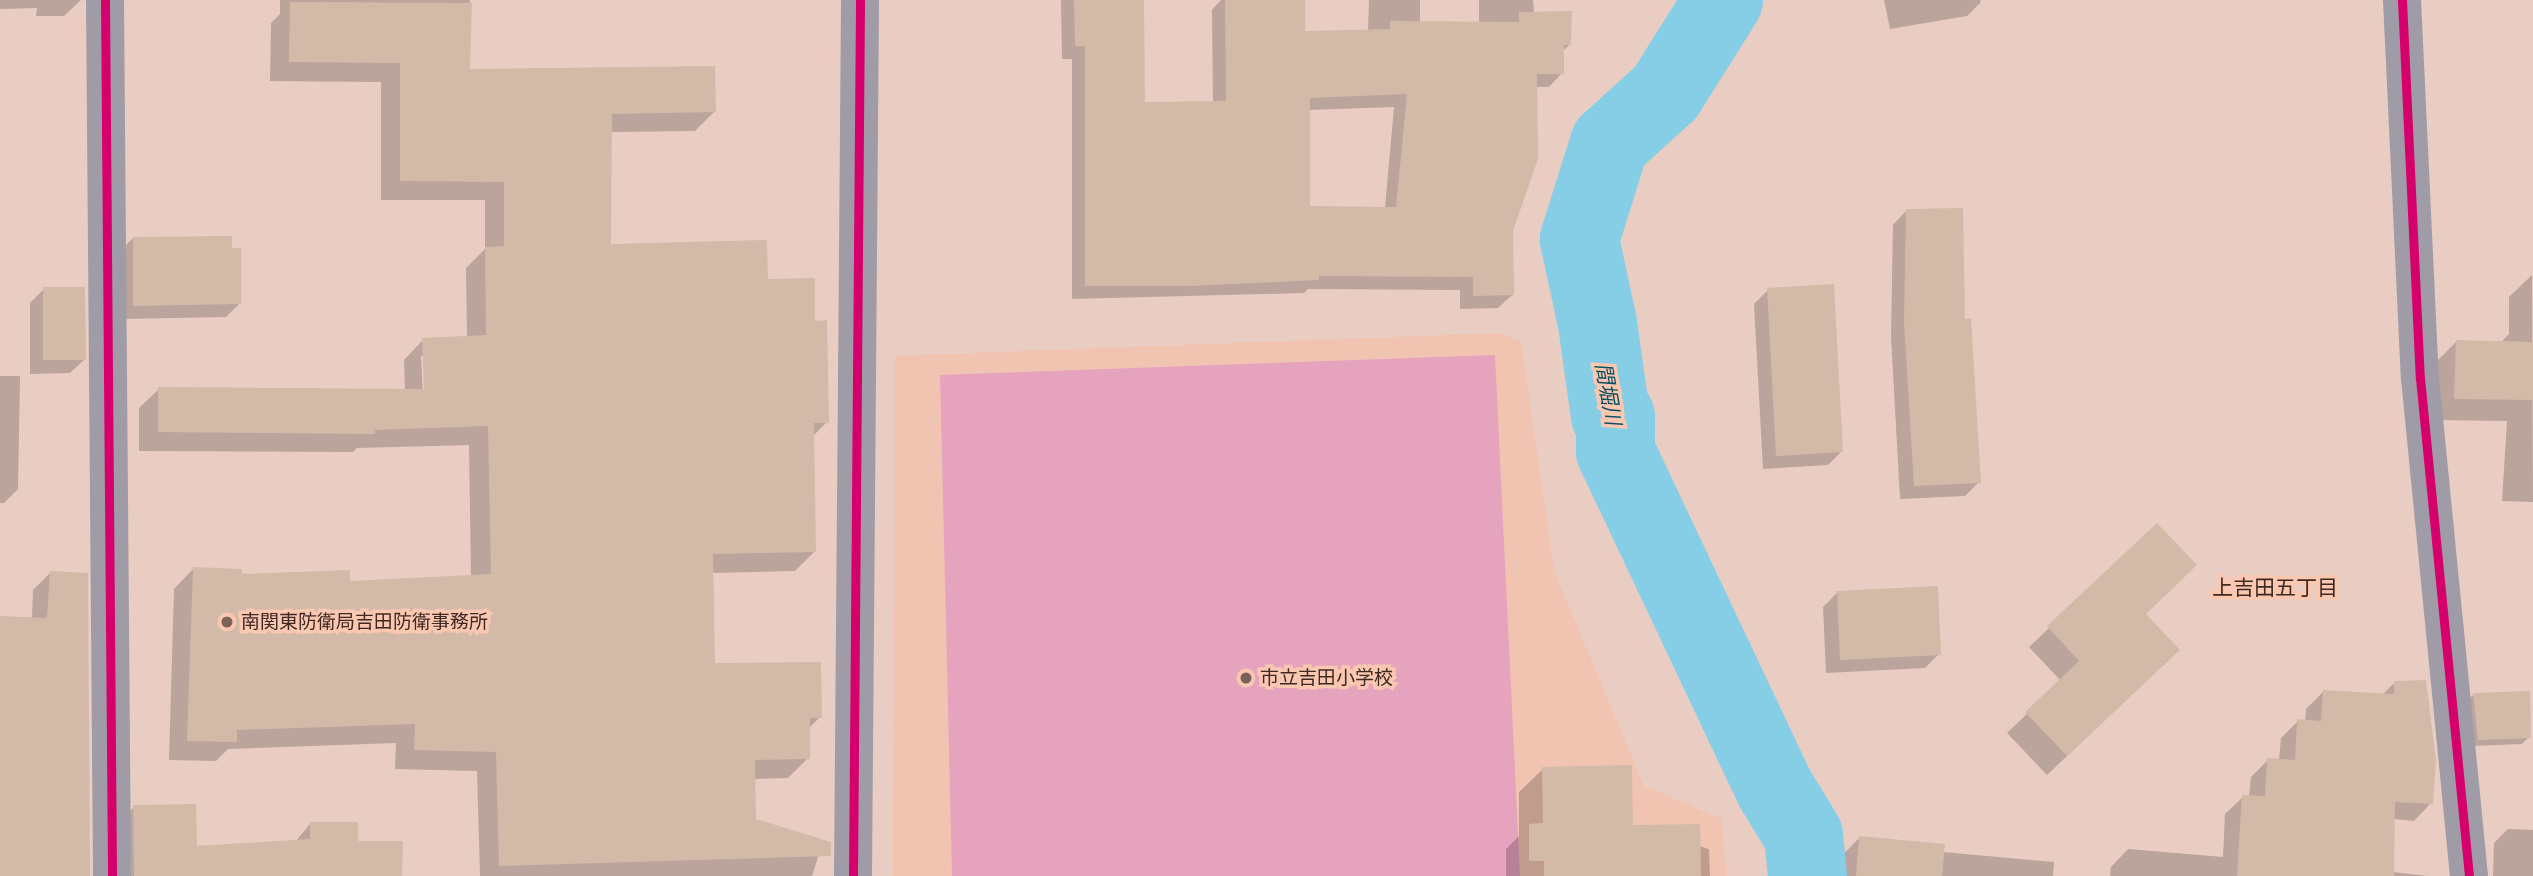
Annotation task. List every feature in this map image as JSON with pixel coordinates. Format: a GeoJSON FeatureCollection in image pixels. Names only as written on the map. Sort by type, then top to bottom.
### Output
{"type":"FeatureCollection","features":[{"type":"Feature","properties":{"kind":"street"},"geometry":{"type":"LineString","coordinates":[[105,0],[112,876]]}},
{"type":"Feature","properties":{"kind":"street"},"geometry":{"type":"LineString","coordinates":[[853,876],[860,0]]}},
{"type":"Feature","properties":{"kind":"street"},"geometry":{"type":"LineString","coordinates":[[2402,0],[2420,378],[2469,876]]}},
{"type":"Feature","properties":{"kind":"shaded area","name":"市立吉田小学校"},"geometry":{"type":"Polygon","coordinates":[[[1496,333],[1521,341],[1554,570],[1644,786],[1721,818],[1727,876],[893,876],[895,356],[1496,333]]]}},
{"type":"Feature","properties":{"kind":"shaded area","name":"市立吉田小学校"},"geometry":{"type":"Polygon","coordinates":[[[1495,355],[1520,876],[952,876],[940,375],[1495,355]]]}},
{"type":"Feature","properties":{"kind":"building"},"geometry":{"type":"Polygon","coordinates":[[[1074,0],[1144,0],[1145,102],[1226,101],[1225,0],[1305,0],[1305,31],[1390,29],[1390,21],[1519,22],[1519,12],[1572,11],[1571,45],[1564,45],[1564,74],[1537,74],[1538,159],[1513,231],[1514,295],[1473,296],[1473,277],[1319,276],[1319,280],[1189,286],[1085,286],[1085,46],[1075,46],[1074,0]],[[1407,94],[1310,98],[1310,206],[1396,207],[1407,94]]]}},
{"type":"Feature","properties":{"kind":"building"},"geometry":{"type":"Polygon","coordinates":[[[290,2],[472,3],[470,69],[715,66],[716,112],[612,114],[611,244],[767,240],[768,279],[815,278],[815,321],[827,320],[829,423],[814,423],[816,552],[713,554],[715,663],[821,662],[822,718],[810,718],[810,759],[755,760],[756,819],[831,842],[831,856],[499,866],[496,752],[414,750],[415,724],[237,730],[237,742],[187,741],[193,567],[242,569],[242,574],[350,570],[350,581],[491,574],[488,426],[375,430],[375,434],[158,432],[158,387],[424,389],[422,338],[486,335],[485,247],[504,246],[504,182],[400,181],[400,63],[289,62],[290,2]]]}},
{"type":"Feature","properties":{"kind":"building"},"geometry":{"type":"Polygon","coordinates":[[[1963,208],[1965,319],[1971,318],[1981,483],[1914,486],[1904,322],[1906,209],[1963,208]]]}},
{"type":"Feature","properties":{"kind":"building"},"geometry":{"type":"Polygon","coordinates":[[[232,236],[232,248],[241,248],[241,304],[133,306],[133,237],[232,236]]]}},
{"type":"Feature","properties":{"kind":"building"},"geometry":{"type":"Polygon","coordinates":[[[1834,284],[1843,452],[1776,456],[1767,288],[1834,284]]]}},
{"type":"Feature","properties":{"kind":"building"},"geometry":{"type":"Polygon","coordinates":[[[43,287],[85,287],[86,360],[43,360],[43,287]]]}},
{"type":"Feature","properties":{"kind":"building"},"geometry":{"type":"Polygon","coordinates":[[[2456,340],[2533,342],[2533,400],[2454,399],[2456,340]]]}},
{"type":"Feature","properties":{"kind":"building"},"geometry":{"type":"Polygon","coordinates":[[[2157,523],[2197,565],[2146,614],[2180,650],[2067,756],[2025,712],[2079,661],[2047,626],[2157,523]]]}},
{"type":"Feature","properties":{"kind":"building"},"geometry":{"type":"Polygon","coordinates":[[[50,571],[88,573],[90,876],[0,876],[0,616],[47,618],[50,571]]]}},
{"type":"Feature","properties":{"kind":"building"},"geometry":{"type":"Polygon","coordinates":[[[1938,586],[1941,655],[1840,660],[1837,591],[1938,586]]]}},
{"type":"Feature","properties":{"kind":"building"},"geometry":{"type":"Polygon","coordinates":[[[2426,680],[2436,760],[2433,804],[2395,802],[2394,876],[2237,876],[2242,795],[2265,796],[2267,758],[2295,760],[2297,719],[2321,721],[2323,690],[2394,694],[2394,681],[2426,680]]]}},
{"type":"Feature","properties":{"kind":"building"},"geometry":{"type":"Polygon","coordinates":[[[2530,691],[2531,738],[2478,740],[2473,693],[2530,691]]]}},
{"type":"Feature","properties":{"kind":"building"},"geometry":{"type":"Polygon","coordinates":[[[1632,765],[1633,825],[1700,824],[1701,876],[1544,876],[1544,861],[1529,861],[1529,824],[1543,823],[1542,767],[1632,765]]]}},
{"type":"Feature","properties":{"kind":"building"},"geometry":{"type":"Polygon","coordinates":[[[196,804],[197,846],[310,839],[310,822],[358,822],[358,841],[403,841],[402,876],[134,876],[133,805],[196,804]]]}},
{"type":"Feature","properties":{"kind":"building"},"geometry":{"type":"Polygon","coordinates":[[[1859,836],[1945,844],[1942,876],[1856,876],[1859,836]]]}},
{"type":"Feature","properties":{"kind":"waterway","name":"間堀川"},"geometry":{"type":"LineString","coordinates":[[1723,0],[1665,92],[1609,143],[1579,239],[1597,323],[1610,415],[1615,416],[1615,451],[1775,789],[1803,835],[1807,876]]}},
{"type":"Feature","properties":{"kind":"cycle path"},"geometry":{"type":"LineString","coordinates":[[105,0],[112,876]]}},
{"type":"Feature","properties":{"kind":"cycle path"},"geometry":{"type":"LineString","coordinates":[[853,876],[860,0]]}},
{"type":"Feature","properties":{"kind":"cycle path"},"geometry":{"type":"LineString","coordinates":[[2402,0],[2420,378],[2469,876]]}},
{"type":"Feature","properties":{"kind":"place","name":"南関東防衛局吉田防衛事務所"},"geometry":{"type":"Point","coordinates":[227,622]}},
{"type":"Feature","properties":{"kind":"place","name":"市立吉田小学校"},"geometry":{"type":"Point","coordinates":[1246,678]}},
{"type":"Feature","properties":{"kind":"district","name":"上吉田五丁目"},"geometry":{"type":"Point","coordinates":[2275,588]}}]}
